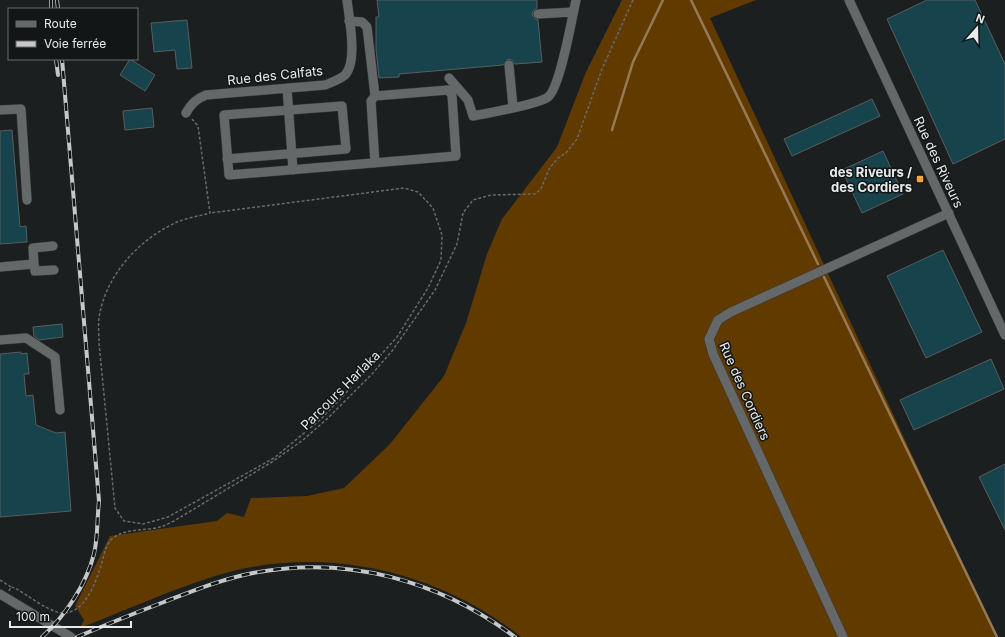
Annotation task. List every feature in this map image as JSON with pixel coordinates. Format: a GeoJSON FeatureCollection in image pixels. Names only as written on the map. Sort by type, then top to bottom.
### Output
{"type":"FeatureCollection","features":[{"type":"Feature","properties":{"kind":"street","name":"Rue des Calfats"},"geometry":{"type":"LineString","coordinates":[[186,113],[198,98],[206,95],[325,85],[335,82],[346,74],[350,67],[352,56],[348,0]]}},
{"type":"Feature","properties":{"kind":"street"},"geometry":{"type":"LineString","coordinates":[[448,78],[468,100],[473,116],[544,99],[553,92],[560,69],[576,0]]}},
{"type":"Feature","properties":{"kind":"street","name":"Rue des Riveurs"},"geometry":{"type":"LineString","coordinates":[[849,0],[1005,335]]}},
{"type":"Feature","properties":{"kind":"street"},"geometry":{"type":"LineString","coordinates":[[538,14],[573,12]]}},
{"type":"Feature","properties":{"kind":"street"},"geometry":{"type":"LineString","coordinates":[[349,21],[362,22],[367,27],[375,96],[371,101],[376,162]]}},
{"type":"Feature","properties":{"kind":"street"},"geometry":{"type":"LineString","coordinates":[[509,65],[513,107]]}},
{"type":"Feature","properties":{"kind":"street"},"geometry":{"type":"LineString","coordinates":[[287,88],[293,170]]}},
{"type":"Feature","properties":{"kind":"street"},"geometry":{"type":"LineString","coordinates":[[227,159],[346,149],[342,106],[224,115],[228,175],[456,156],[452,95],[448,90],[375,96]]}},
{"type":"Feature","properties":{"kind":"street"},"geometry":{"type":"LineString","coordinates":[[0,110],[21,109],[27,200]]}},
{"type":"Feature","properties":{"kind":"street","name":"Rue des Cordiers"},"geometry":{"type":"LineString","coordinates":[[843,637],[713,354],[709,339],[718,320],[730,312],[949,213]]}},
{"type":"Feature","properties":{"kind":"street"},"geometry":{"type":"LineString","coordinates":[[53,246],[33,248],[35,271],[54,270]]}},
{"type":"Feature","properties":{"kind":"street"},"geometry":{"type":"LineString","coordinates":[[0,267],[34,264]]}},
{"type":"Feature","properties":{"kind":"street"},"geometry":{"type":"LineString","coordinates":[[0,340],[26,338],[55,357],[60,410]]}},
{"type":"Feature","properties":{"kind":"street"},"geometry":{"type":"LineString","coordinates":[[3,596],[71,637]]}},
{"type":"Feature","properties":{"kind":"path","name":"Parcours Harlaka"},"geometry":{"type":"LineString","coordinates":[[11,588],[15,588],[56,612],[68,613],[86,601],[111,539],[121,533],[162,527],[244,480],[303,440],[328,418],[392,351],[435,290],[457,244],[463,213],[467,206],[473,200],[491,195],[535,194],[541,189],[549,169],[558,158],[566,153],[577,139],[602,69],[633,0]]}},
{"type":"Feature","properties":{"kind":"path"},"geometry":{"type":"LineString","coordinates":[[186,113],[198,126],[210,213]]}},
{"type":"Feature","properties":{"kind":"path"},"geometry":{"type":"LineString","coordinates":[[404,188],[418,192],[433,208],[442,234],[441,260],[428,288],[397,337],[361,378],[321,419],[274,458],[168,517],[143,524],[124,521],[115,508],[98,343],[100,317],[108,292],[118,271],[142,243],[178,222],[210,213],[404,188]]}},
{"type":"Feature","properties":{"kind":"path"},"geometry":{"type":"LineString","coordinates":[[0,580],[11,588],[3,596]]}},
{"type":"Feature","properties":{"kind":"shaded area"},"geometry":{"type":"Polygon","coordinates":[[[622,0],[756,0],[710,18],[996,637],[521,637],[488,614],[452,594],[414,579],[374,569],[334,563],[293,562],[252,567],[212,577],[162,595],[80,628],[84,620],[75,606],[110,536],[217,521],[227,513],[244,517],[251,498],[307,496],[344,488],[390,444],[444,376],[466,323],[487,254],[502,219],[557,147],[586,72],[622,0]]]}},
{"type":"Feature","properties":{"kind":"building"},"geometry":{"type":"Polygon","coordinates":[[[377,0],[537,0],[537,8],[533,11],[532,15],[538,20],[542,62],[515,64],[512,60],[508,59],[503,65],[399,74],[399,77],[379,78],[376,49],[376,17],[379,17],[377,0]]]}},
{"type":"Feature","properties":{"kind":"building"},"geometry":{"type":"Polygon","coordinates":[[[927,0],[975,0],[1005,64],[1005,139],[953,164],[887,19],[927,0]]]}},
{"type":"Feature","properties":{"kind":"building"},"geometry":{"type":"Polygon","coordinates":[[[187,20],[192,68],[177,69],[175,50],[154,52],[151,23],[187,20]]]}},
{"type":"Feature","properties":{"kind":"building"},"geometry":{"type":"Polygon","coordinates":[[[129,60],[132,60],[155,75],[145,91],[120,75],[129,60]]]}},
{"type":"Feature","properties":{"kind":"building"},"geometry":{"type":"Polygon","coordinates":[[[872,99],[880,116],[792,156],[784,139],[872,99]]]}},
{"type":"Feature","properties":{"kind":"building"},"geometry":{"type":"Polygon","coordinates":[[[152,108],[154,127],[125,130],[123,111],[152,108]]]}},
{"type":"Feature","properties":{"kind":"building"},"geometry":{"type":"Polygon","coordinates":[[[12,130],[20,227],[26,226],[27,242],[0,244],[0,131],[12,130]]]}},
{"type":"Feature","properties":{"kind":"building"},"geometry":{"type":"Polygon","coordinates":[[[883,151],[903,194],[862,213],[842,170],[883,151]]]}},
{"type":"Feature","properties":{"kind":"building"},"geometry":{"type":"Polygon","coordinates":[[[943,250],[982,332],[926,358],[887,276],[943,250]]]}},
{"type":"Feature","properties":{"kind":"building"},"geometry":{"type":"Polygon","coordinates":[[[62,324],[63,337],[39,340],[34,336],[33,327],[62,324]]]}},
{"type":"Feature","properties":{"kind":"building"},"geometry":{"type":"Polygon","coordinates":[[[21,352],[21,354],[27,353],[29,374],[24,374],[26,396],[33,395],[36,425],[56,433],[65,432],[71,511],[0,517],[0,354],[21,352]]]}},
{"type":"Feature","properties":{"kind":"building"},"geometry":{"type":"Polygon","coordinates":[[[991,359],[1004,389],[914,430],[900,400],[991,359]]]}},
{"type":"Feature","properties":{"kind":"building"},"geometry":{"type":"Polygon","coordinates":[[[1005,464],[1005,530],[979,477],[1005,464]]]}},
{"type":"Feature","properties":{"kind":"waterway"},"geometry":{"type":"LineString","coordinates":[[612,130],[633,62],[663,0]]}},
{"type":"Feature","properties":{"kind":"waterway"},"geometry":{"type":"LineString","coordinates":[[691,0],[818,264]]}},
{"type":"Feature","properties":{"kind":"waterway"},"geometry":{"type":"LineString","coordinates":[[824,277],[997,637]]}},
{"type":"Feature","properties":{"kind":"railway"},"geometry":{"type":"LineString","coordinates":[[51,0],[51,8]]}},
{"type":"Feature","properties":{"kind":"railway"},"geometry":{"type":"LineString","coordinates":[[57,0],[58,8]]}},
{"type":"Feature","properties":{"kind":"railway"},"geometry":{"type":"LineString","coordinates":[[56,60],[58,75]]}},
{"type":"Feature","properties":{"kind":"railway"},"geometry":{"type":"LineString","coordinates":[[42,637],[59,620],[74,599],[86,577],[94,554],[99,501],[62,60]]}},
{"type":"Feature","properties":{"kind":"railway"},"geometry":{"type":"LineString","coordinates":[[77,637],[186,594],[230,579],[253,573],[288,568],[323,567],[357,570],[390,577],[423,587],[455,600],[485,617],[515,637]]}},
{"type":"Feature","properties":{"kind":"place","name":"des Riveurs / des Cordiers"},"geometry":{"type":"Point","coordinates":[920,179]}}]}
